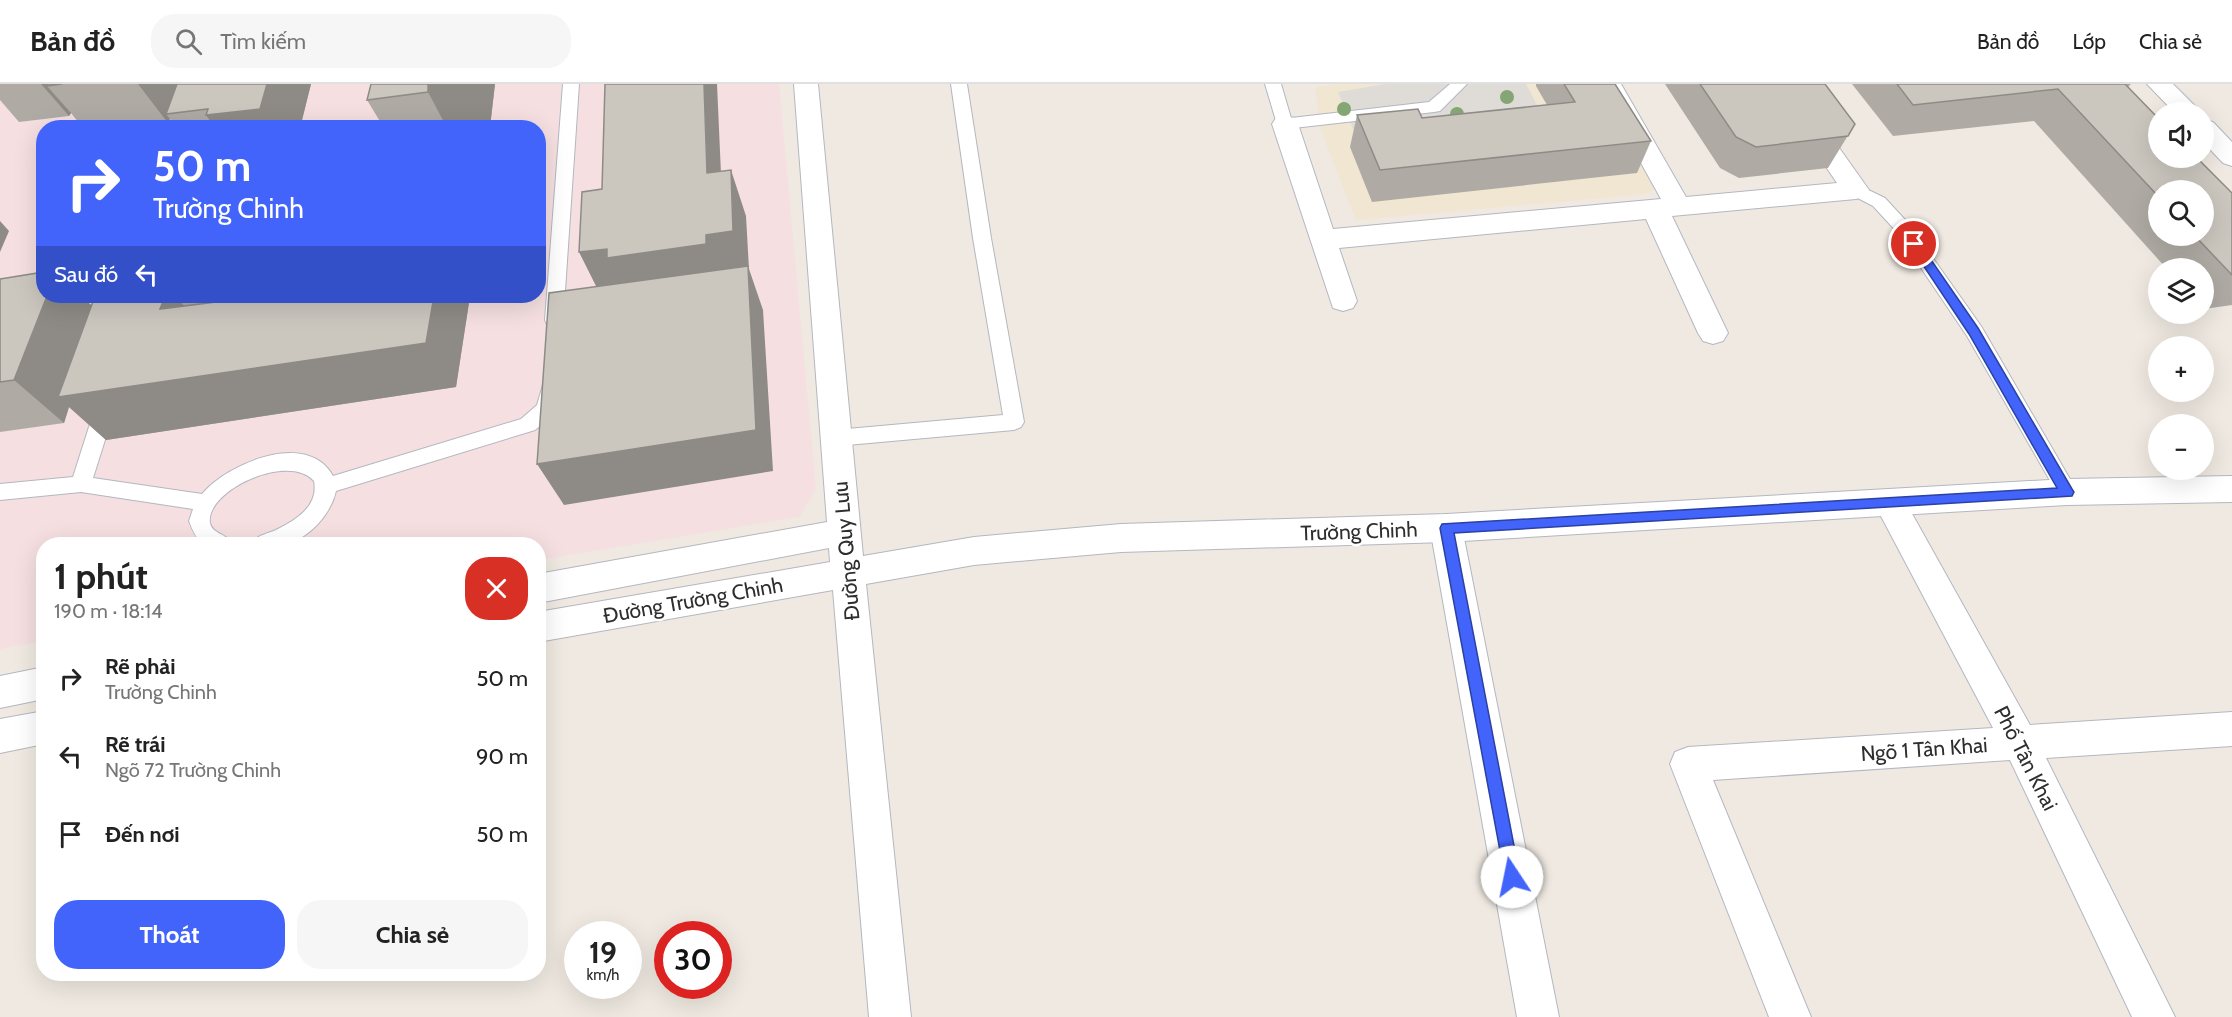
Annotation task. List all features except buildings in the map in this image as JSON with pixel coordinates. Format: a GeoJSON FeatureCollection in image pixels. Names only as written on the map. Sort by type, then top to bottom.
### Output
{"type":"FeatureCollection","features":[{"type":"Feature","properties":{"kind":"street","name":"Đường Quy Lưu"},"geometry":{"type":"LineString","coordinates":[[806,84],[844,532],[891,1017]]}},
{"type":"Feature","properties":{"kind":"street"},"geometry":{"type":"LineString","coordinates":[[1610,84],[1667,207],[1713,333]]}},
{"type":"Feature","properties":{"kind":"street"},"geometry":{"type":"LineString","coordinates":[[1781,84],[1856,190]]}},
{"type":"Feature","properties":{"kind":"street"},"geometry":{"type":"LineString","coordinates":[[2159,84],[2178,102]]}},
{"type":"Feature","properties":{"kind":"street"},"geometry":{"type":"LineString","coordinates":[[1285,124],[1343,301]]}},
{"type":"Feature","properties":{"kind":"street"},"geometry":{"type":"LineString","coordinates":[[2214,138],[2232,157]]}},
{"type":"Feature","properties":{"kind":"street"},"geometry":{"type":"LineString","coordinates":[[1323,240],[1856,190]]}},
{"type":"Feature","properties":{"kind":"street","name":"Trường Chinh"},"geometry":{"type":"LineString","coordinates":[[848,573],[974,551],[1121,538],[1446,528],[2067,492],[2232,489]]}},
{"type":"Feature","properties":{"kind":"street","name":"Phố Tân Khai"},"geometry":{"type":"LineString","coordinates":[[1890,503],[2020,742],[2154,1017]]}},
{"type":"Feature","properties":{"kind":"street"},"geometry":{"type":"LineString","coordinates":[[1446,528],[1538,1017]]}},
{"type":"Feature","properties":{"kind":"street","name":"Đường Trường Chinh"},"geometry":{"type":"LineString","coordinates":[[546,588],[844,532]]}},
{"type":"Feature","properties":{"kind":"street","name":"Đường Trường Chinh"},"geometry":{"type":"LineString","coordinates":[[546,626],[848,573]]}},
{"type":"Feature","properties":{"kind":"street"},"geometry":{"type":"LineString","coordinates":[[613,575],[614,614]]}},
{"type":"Feature","properties":{"kind":"street"},"geometry":{"type":"LineString","coordinates":[[0,692],[36,685]]}},
{"type":"Feature","properties":{"kind":"street"},"geometry":{"type":"LineString","coordinates":[[0,736],[36,729]]}},
{"type":"Feature","properties":{"kind":"street","name":"Ngõ 1 Tân Khai"},"geometry":{"type":"LineString","coordinates":[[1790,1017],[1688,764],[2232,729]]}},
{"type":"Feature","properties":{"kind":"lane"},"geometry":{"type":"LineString","coordinates":[[553,338],[571,84]]}},
{"type":"Feature","properties":{"kind":"lane"},"geometry":{"type":"LineString","coordinates":[[836,438],[1014,422],[982,238],[959,84]]}},
{"type":"Feature","properties":{"kind":"lane"},"geometry":{"type":"LineString","coordinates":[[1273,84],[1285,124],[1434,107],[1459,84]]}},
{"type":"Feature","properties":{"kind":"lane"},"geometry":{"type":"LineString","coordinates":[[1856,190],[1879,202],[1909,236],[1974,331],[2067,492]]}},
{"type":"Feature","properties":{"kind":"lane"},"geometry":{"type":"LineString","coordinates":[[327,486],[528,425],[541,416],[549,402],[551,371]]}},
{"type":"Feature","properties":{"kind":"lane"},"geometry":{"type":"LineString","coordinates":[[81,484],[112,384]]}},
{"type":"Feature","properties":{"kind":"lane"},"geometry":{"type":"LineString","coordinates":[[211,537],[204,533],[201,525],[201,512],[205,503],[219,488],[235,476],[255,466],[275,461],[294,461],[309,465],[321,474],[328,492],[309,519],[293,532],[280,537]]}},
{"type":"Feature","properties":{"kind":"lane"},"geometry":{"type":"LineString","coordinates":[[0,492],[81,484],[205,503]]}},
{"type":"Feature","properties":{"kind":"shaded area"},"geometry":{"type":"Polygon","coordinates":[[[0,84],[779,84],[816,489],[799,517],[546,559],[546,537],[36,537],[36,642],[0,649],[0,84]]]}},
{"type":"Feature","properties":{"kind":"shaded area"},"geometry":{"type":"Polygon","coordinates":[[[1339,84],[1598,84],[1659,187],[1646,194],[1356,220],[1319,125],[1316,87],[1339,84]]]}},
{"type":"Feature","properties":{"kind":"shaded area"},"geometry":{"type":"Polygon","coordinates":[[[1385,84],[1526,84],[1544,118],[1357,139],[1338,92],[1385,84]]]}},
{"type":"Feature","properties":{"kind":"route"},"geometry":{"type":"LineString","coordinates":[[1512,877],[1446,528],[2067,492],[1974,331],[1914,244]]}}]}
